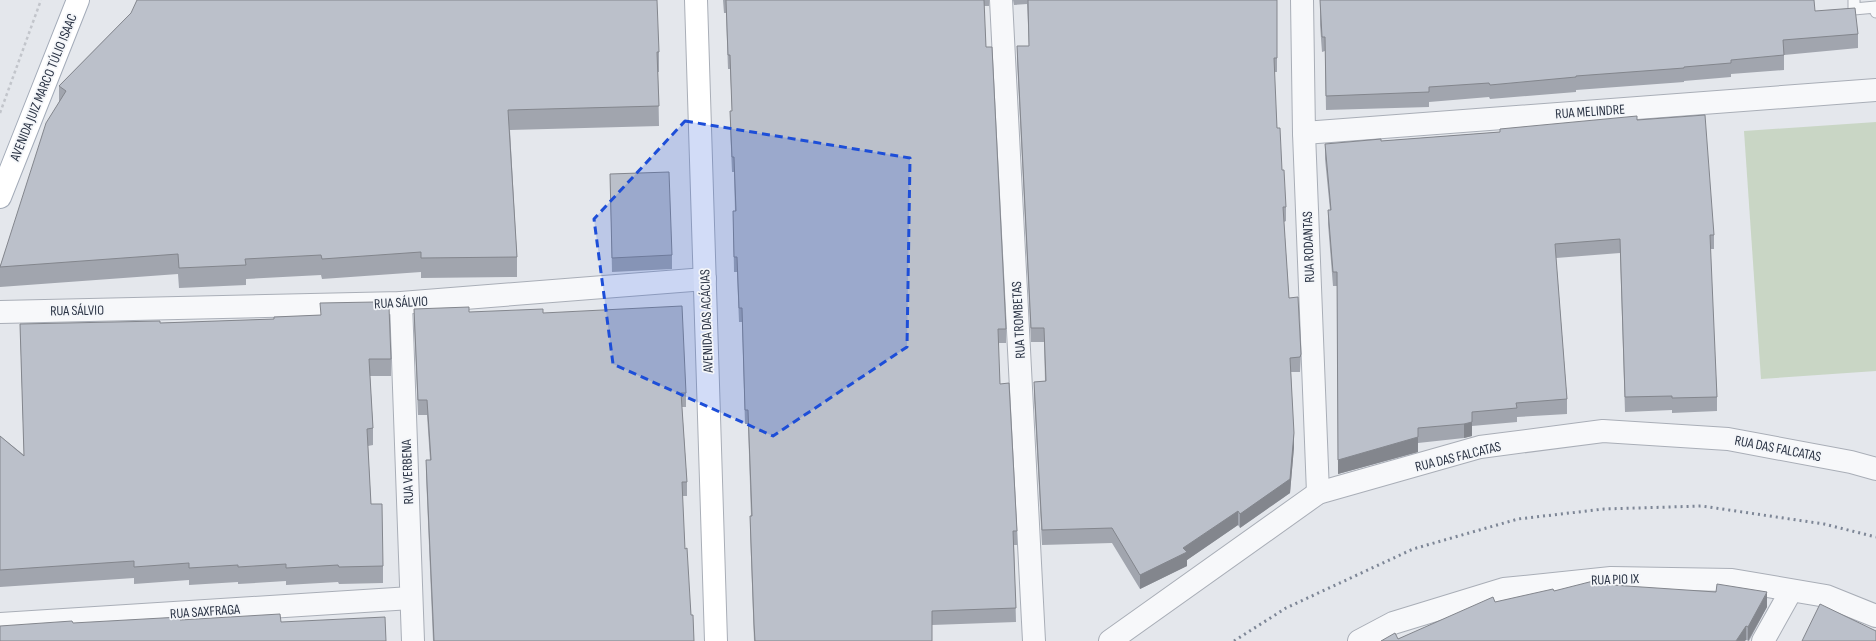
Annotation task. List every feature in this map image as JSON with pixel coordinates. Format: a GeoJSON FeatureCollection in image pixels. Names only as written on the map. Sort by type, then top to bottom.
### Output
{"type":"FeatureCollection","features":[{"type":"Feature","properties":{"kind":"main road","name":"AVENIDA JUIZ MARCO TÚLIO ISAAC"},"geometry":{"type":"LineString","coordinates":[[0,197],[78,0]]}},
{"type":"Feature","properties":{"kind":"main road","name":"AVENIDA DAS ACÁCIAS"},"geometry":{"type":"LineString","coordinates":[[696,0],[716,641]]}},
{"type":"Feature","properties":{"kind":"street","name":"RUA TROMBETAS"},"geometry":{"type":"LineString","coordinates":[[1002,0],[1034,641]]}},
{"type":"Feature","properties":{"kind":"street","name":"RUA RODANTAS"},"geometry":{"type":"LineString","coordinates":[[1302,0],[1304,133],[1318,493]]}},
{"type":"Feature","properties":{"kind":"street","name":"RUA MELINDRE"},"geometry":{"type":"LineString","coordinates":[[1304,133],[1876,90]]}},
{"type":"Feature","properties":{"kind":"street","name":"RUA SÁLVIO"},"geometry":{"type":"LineString","coordinates":[[0,312],[401,303],[705,279]]}},
{"type":"Feature","properties":{"kind":"street","name":"RUA VERBENA"},"geometry":{"type":"LineString","coordinates":[[401,303],[413,641]]}},
{"type":"Feature","properties":{"kind":"street","name":"RUA DAS FALCATAS"},"geometry":{"type":"LineString","coordinates":[[1110,641],[1318,493],[1480,448],[1603,431],[1728,439],[1851,462],[1876,469]]}},
{"type":"Feature","properties":{"kind":"street","name":"RUA PIO IX"},"geometry":{"type":"LineString","coordinates":[[1359,641],[1393,623],[1504,589],[1611,578],[1732,580],[1826,596],[1876,616]]}},
{"type":"Feature","properties":{"kind":"street"},"geometry":{"type":"LineString","coordinates":[[1763,641],[1791,591]]}},
{"type":"Feature","properties":{"kind":"street","name":"RUA SAXFRAGA"},"geometry":{"type":"LineString","coordinates":[[0,624],[411,598]]}},
{"type":"Feature","properties":{"kind":"lane"},"geometry":{"type":"LineString","coordinates":[[1854,0],[1854,9],[1876,7],[1876,12]]}},
{"type":"Feature","properties":{"kind":"path"},"geometry":{"type":"LineString","coordinates":[[0,113],[41,0]]}},
{"type":"Feature","properties":{"kind":"highlighted area"},"geometry":{"type":"Polygon","coordinates":[[[685,121],[910,158],[907,347],[773,436],[613,364],[594,219],[685,121]]]}},
{"type":"Feature","properties":{"kind":"green space"},"geometry":{"type":"Polygon","coordinates":[[[1876,122],[1876,371],[1761,379],[1744,131],[1876,122]]]}},
{"type":"Feature","properties":{"kind":"building"},"geometry":{"type":"Polygon","coordinates":[[[137,0],[657,0],[659,106],[508,110],[517,257],[421,258],[421,252],[322,259],[321,255],[245,259],[246,265],[179,268],[178,254],[0,267],[46,123],[66,91],[59,86],[131,13],[137,0]]]}},
{"type":"Feature","properties":{"kind":"building"},"geometry":{"type":"Polygon","coordinates":[[[726,0],[984,0],[986,47],[992,47],[1006,329],[998,329],[1000,384],[1009,383],[1017,531],[1013,531],[1016,608],[932,611],[932,641],[755,641],[750,516],[752,516],[748,410],[745,410],[742,308],[739,308],[737,257],[734,257],[733,211],[736,211],[734,157],[732,157],[730,55],[728,55],[726,0]]]}},
{"type":"Feature","properties":{"kind":"building"},"geometry":{"type":"Polygon","coordinates":[[[1028,0],[1277,0],[1277,58],[1274,58],[1277,128],[1280,128],[1282,170],[1284,170],[1286,207],[1283,207],[1289,298],[1298,297],[1301,354],[1300,357],[1290,358],[1294,433],[1290,479],[1240,514],[1238,511],[1183,548],[1187,552],[1140,575],[1112,528],[1042,530],[1034,382],[1046,381],[1044,328],[1031,328],[1017,46],[1029,46],[1028,0]]]}},
{"type":"Feature","properties":{"kind":"building"},"geometry":{"type":"Polygon","coordinates":[[[1320,0],[1814,0],[1815,11],[1855,8],[1858,34],[1783,40],[1784,55],[1731,60],[1731,63],[1490,85],[1489,83],[1429,87],[1429,92],[1326,96],[1325,37],[1322,37],[1320,0]]]}},
{"type":"Feature","properties":{"kind":"building"},"geometry":{"type":"Polygon","coordinates":[[[1705,115],[1714,235],[1710,235],[1717,397],[1625,397],[1620,239],[1555,244],[1567,399],[1516,403],[1517,408],[1472,412],[1472,422],[1418,428],[1418,437],[1338,460],[1337,272],[1333,272],[1328,210],[1331,210],[1325,144],[1500,132],[1500,129],[1637,116],[1637,120],[1705,115]]]}},
{"type":"Feature","properties":{"kind":"building"},"geometry":{"type":"Polygon","coordinates":[[[669,172],[672,255],[612,258],[610,174],[669,172]]]}},
{"type":"Feature","properties":{"kind":"building"},"geometry":{"type":"Polygon","coordinates":[[[375,302],[375,308],[389,307],[391,359],[369,359],[373,428],[367,429],[371,504],[382,504],[383,566],[339,567],[338,565],[286,568],[286,564],[189,568],[189,563],[134,567],[134,561],[0,570],[0,436],[24,456],[20,324],[160,321],[160,323],[274,319],[274,317],[321,315],[320,303],[375,302]]]}},
{"type":"Feature","properties":{"kind":"building"},"geometry":{"type":"Polygon","coordinates":[[[682,306],[686,393],[681,393],[687,482],[682,482],[685,549],[687,548],[694,641],[434,641],[426,460],[431,460],[427,400],[418,400],[414,309],[469,307],[469,312],[543,309],[543,313],[682,306]]]}},
{"type":"Feature","properties":{"kind":"building"},"geometry":{"type":"Polygon","coordinates":[[[1609,577],[1612,585],[1716,592],[1717,584],[1767,592],[1748,627],[1746,626],[1736,641],[1381,641],[1395,633],[1398,639],[1493,597],[1495,602],[1553,589],[1554,591],[1609,577]]]}},
{"type":"Feature","properties":{"kind":"building"},"geometry":{"type":"Polygon","coordinates":[[[1820,604],[1876,631],[1876,641],[1802,641],[1820,604]]]}},
{"type":"Feature","properties":{"kind":"building"},"geometry":{"type":"Polygon","coordinates":[[[280,614],[281,622],[385,617],[386,641],[0,641],[0,626],[72,621],[73,623],[180,617],[180,620],[280,614]]]}},
{"type":"Feature","properties":{"kind":"railway"},"geometry":{"type":"LineString","coordinates":[[1234,641],[1286,608],[1413,549],[1518,519],[1604,509],[1702,506],[1824,524],[1876,537]]}}]}
